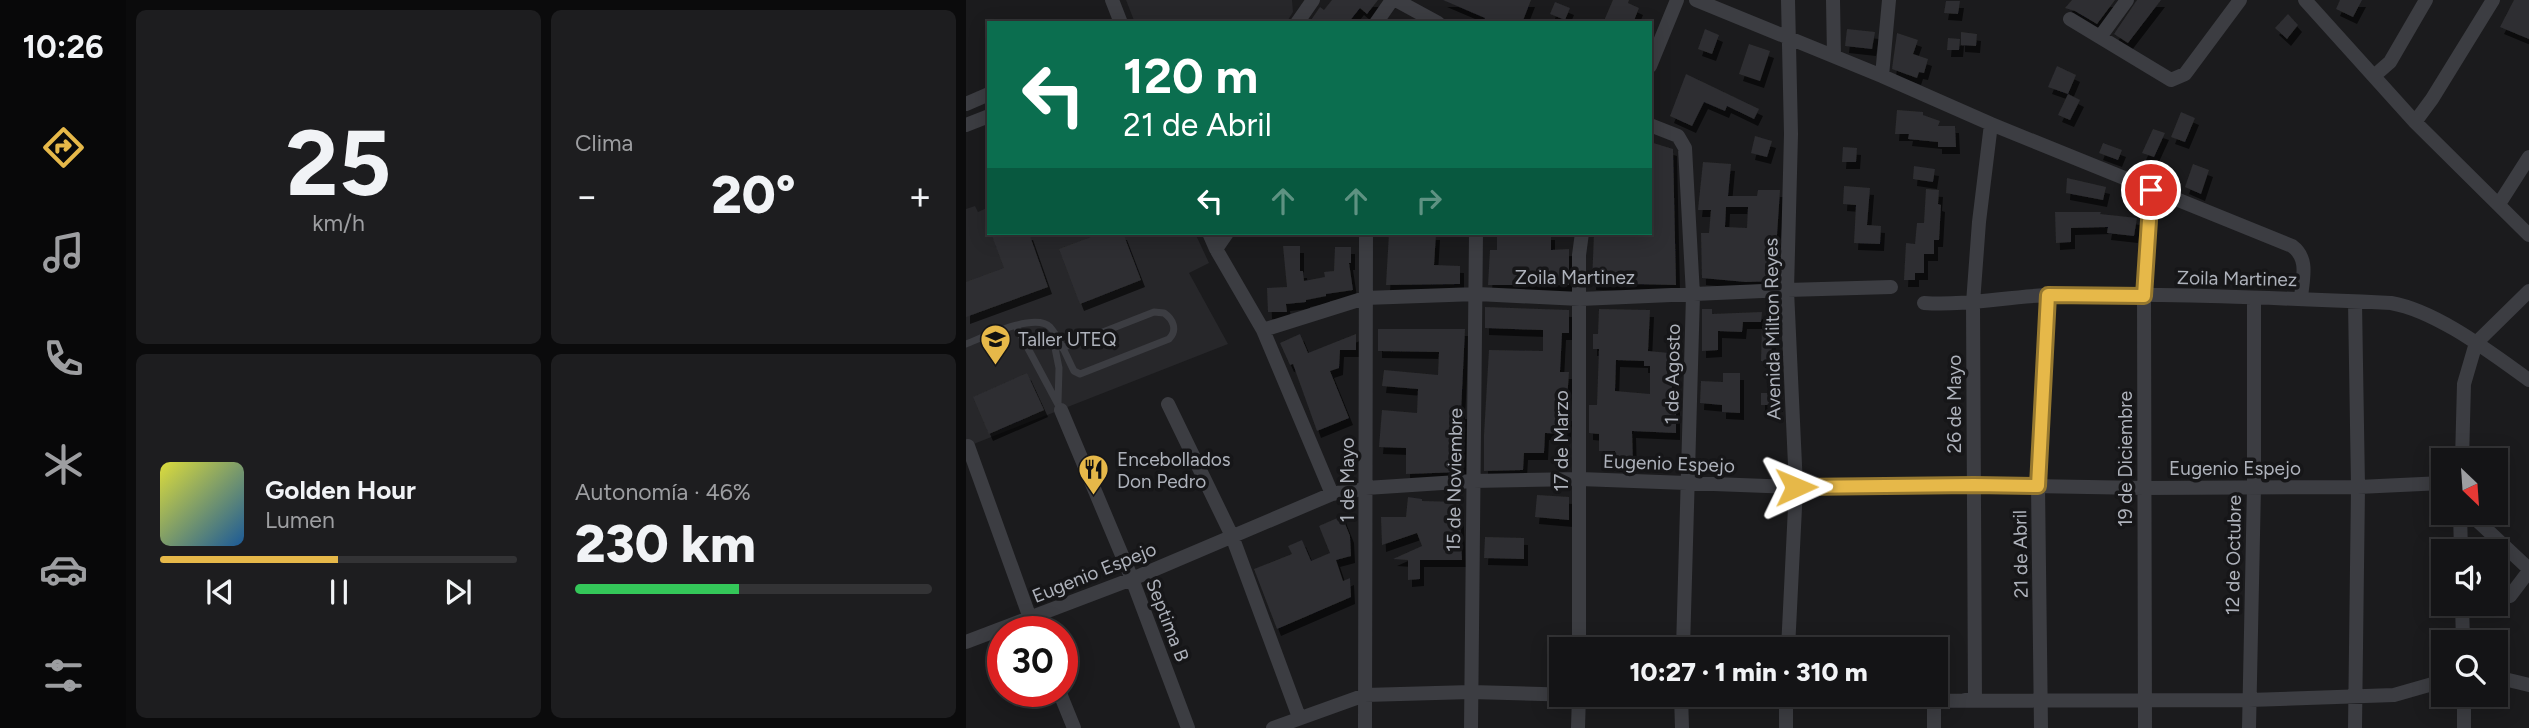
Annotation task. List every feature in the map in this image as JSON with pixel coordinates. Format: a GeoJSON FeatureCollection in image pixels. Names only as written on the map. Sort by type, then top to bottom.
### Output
{"type":"FeatureCollection","features":[{"type":"Feature","properties":{"kind":"street"},"geometry":{"type":"LineString","coordinates":[[1112,0],[1120,21]]}},
{"type":"Feature","properties":{"kind":"street"},"geometry":{"type":"LineString","coordinates":[[1298,21],[1313,0]]}},
{"type":"Feature","properties":{"kind":"street"},"geometry":{"type":"LineString","coordinates":[[1378,21],[1394,0],[1434,21]]}},
{"type":"Feature","properties":{"kind":"street"},"geometry":{"type":"LineString","coordinates":[[1652,61],[1677,0]]}},
{"type":"Feature","properties":{"kind":"street"},"geometry":{"type":"LineString","coordinates":[[1696,0],[2292,246],[2299,251],[2304,263],[2301,299]]}},
{"type":"Feature","properties":{"kind":"street","name":"Avenida Milton Reyes"},"geometry":{"type":"LineString","coordinates":[[1788,0],[1791,134],[1787,290],[1796,487],[1789,637]]}},
{"type":"Feature","properties":{"kind":"street"},"geometry":{"type":"LineString","coordinates":[[1833,0],[1834,56]]}},
{"type":"Feature","properties":{"kind":"street"},"geometry":{"type":"LineString","coordinates":[[1882,76],[1889,0]]}},
{"type":"Feature","properties":{"kind":"street"},"geometry":{"type":"LineString","coordinates":[[2100,37],[2127,0]]}},
{"type":"Feature","properties":{"kind":"street"},"geometry":{"type":"LineString","coordinates":[[2070,19],[2166,78],[2176,79],[2185,74],[2240,0]]}},
{"type":"Feature","properties":{"kind":"street"},"geometry":{"type":"LineString","coordinates":[[2305,0],[2415,122],[2529,235]]}},
{"type":"Feature","properties":{"kind":"street"},"geometry":{"type":"LineString","coordinates":[[2318,13],[2326,0]]}},
{"type":"Feature","properties":{"kind":"street"},"geometry":{"type":"LineString","coordinates":[[2374,76],[2390,62],[2427,0]]}},
{"type":"Feature","properties":{"kind":"street"},"geometry":{"type":"LineString","coordinates":[[2415,122],[2493,0]]}},
{"type":"Feature","properties":{"kind":"street"},"geometry":{"type":"LineString","coordinates":[[966,104],[987,95]]}},
{"type":"Feature","properties":{"kind":"street"},"geometry":{"type":"LineString","coordinates":[[966,125],[987,117]]}},
{"type":"Feature","properties":{"kind":"street","name":"26 de Mayo"},"geometry":{"type":"LineString","coordinates":[[1948,701],[1975,700],[1973,303],[1979,222],[1991,124]]}},
{"type":"Feature","properties":{"kind":"street","name":"1 de Agosto"},"geometry":{"type":"LineString","coordinates":[[1652,126],[1672,133],[1683,141],[1685,148],[1693,295],[1683,637]]}},
{"type":"Feature","properties":{"kind":"street"},"geometry":{"type":"LineString","coordinates":[[2499,204],[2529,157]]}},
{"type":"Feature","properties":{"kind":"street","name":"19 de Diciembre"},"geometry":{"type":"LineString","coordinates":[[2145,728],[2144,296],[2151,190]]}},
{"type":"Feature","properties":{"kind":"street"},"geometry":{"type":"LineString","coordinates":[[1210,235],[1263,330],[1332,494]]}},
{"type":"Feature","properties":{"kind":"street"},"geometry":{"type":"LineString","coordinates":[[1216,249],[1226,235]]}},
{"type":"Feature","properties":{"kind":"street","name":"1 de Mayo"},"geometry":{"type":"LineString","coordinates":[[1365,728],[1366,235]]}},
{"type":"Feature","properties":{"kind":"street","name":"15 de Noviembre"},"geometry":{"type":"LineString","coordinates":[[1471,728],[1476,235]]}},
{"type":"Feature","properties":{"kind":"street","name":"17 de Marzo"},"geometry":{"type":"LineString","coordinates":[[1579,637],[1579,255],[1582,235]]}},
{"type":"Feature","properties":{"kind":"street","name":"Zoila Martinez"},"geometry":{"type":"LineString","coordinates":[[1263,330],[1365,298],[1477,294],[1580,299],[1891,288]]}},
{"type":"Feature","properties":{"kind":"street"},"geometry":{"type":"LineString","coordinates":[[2462,448],[2464,384],[2476,343],[2529,291]]}},
{"type":"Feature","properties":{"kind":"street","name":"Zoila Martinez"},"geometry":{"type":"LineString","coordinates":[[1924,303],[1973,303],[2048,295],[2301,299],[2405,306],[2476,343],[2529,380]]}},
{"type":"Feature","properties":{"kind":"street","name":"21 de Abril"},"geometry":{"type":"LineString","coordinates":[[2041,728],[2038,486],[2048,295]]}},
{"type":"Feature","properties":{"kind":"street","name":"12 de Octubre"},"geometry":{"type":"LineString","coordinates":[[2249,728],[2254,487],[2254,299]]}},
{"type":"Feature","properties":{"kind":"street"},"geometry":{"type":"LineString","coordinates":[[2355,302],[2358,487],[2356,728]]}},
{"type":"Feature","properties":{"kind":"street"},"geometry":{"type":"LineString","coordinates":[[1168,404],[1232,536],[1299,718]]}},
{"type":"Feature","properties":{"kind":"street","name":"Septima B"},"geometry":{"type":"LineString","coordinates":[[1061,410],[1132,579],[1188,728]]}},
{"type":"Feature","properties":{"kind":"street"},"geometry":{"type":"LineString","coordinates":[[967,444],[1029,616]]}},
{"type":"Feature","properties":{"kind":"street","name":"Eugenio Espejo"},"geometry":{"type":"LineString","coordinates":[[1052,616],[1332,494],[1366,488],[1473,481],[1580,479],[1796,487],[2358,487],[2431,484]]}},
{"type":"Feature","properties":{"kind":"street"},"geometry":{"type":"LineString","coordinates":[[2482,525],[2529,570],[2510,596]]}},
{"type":"Feature","properties":{"kind":"street","name":"Eugenio Espejo"},"geometry":{"type":"LineString","coordinates":[[966,642],[987,637]]}},
{"type":"Feature","properties":{"kind":"street"},"geometry":{"type":"LineString","coordinates":[[2508,680],[2529,685]]}},
{"type":"Feature","properties":{"kind":"street"},"geometry":{"type":"LineString","coordinates":[[1948,701],[2355,698],[2394,695],[2431,684]]}},
{"type":"Feature","properties":{"kind":"street"},"geometry":{"type":"LineString","coordinates":[[1273,728],[1365,695],[1471,692],[1549,694]]}},
{"type":"Feature","properties":{"kind":"street"},"geometry":{"type":"LineString","coordinates":[[1065,707],[1074,728]]}},
{"type":"Feature","properties":{"kind":"street"},"geometry":{"type":"LineString","coordinates":[[1578,707],[1578,728]]}},
{"type":"Feature","properties":{"kind":"street"},"geometry":{"type":"LineString","coordinates":[[1681,707],[1682,728]]}},
{"type":"Feature","properties":{"kind":"street"},"geometry":{"type":"LineString","coordinates":[[1786,707],[1786,728]]}},
{"type":"Feature","properties":{"kind":"street"},"geometry":{"type":"LineString","coordinates":[[1934,707],[1934,728]]}},
{"type":"Feature","properties":{"kind":"street"},"geometry":{"type":"LineString","coordinates":[[2464,707],[2464,728]]}},
{"type":"Feature","properties":{"kind":"lane"},"geometry":{"type":"LineString","coordinates":[[966,344],[1016,326],[1035,321],[1044,323],[1051,328],[1074,371],[1084,374],[1169,339],[1174,332],[1173,326],[1169,316],[1154,312],[1062,348]]}},
{"type":"Feature","properties":{"kind":"lane"},"geometry":{"type":"LineString","coordinates":[[1016,326],[1061,410]]}},
{"type":"Feature","properties":{"kind":"lane"},"geometry":{"type":"LineString","coordinates":[[1051,328],[1059,368],[1057,399],[1061,410]]}},
{"type":"Feature","properties":{"kind":"shaded area"},"geometry":{"type":"Polygon","coordinates":[[[1126,0],[1292,0],[1293,12],[1287,21],[1134,21],[1126,0]]]}},
{"type":"Feature","properties":{"kind":"shaded area"},"geometry":{"type":"Polygon","coordinates":[[[975,206],[978,212],[987,208],[987,235],[1196,235],[1209,263],[1189,273],[1228,344],[966,447],[966,209],[975,206]]]}},
{"type":"Feature","properties":{"kind":"building"},"geometry":{"type":"Polygon","coordinates":[[[1332,0],[1378,0],[1367,14],[1360,8],[1350,21],[1310,21],[1320,7],[1324,10],[1332,0]]]}},
{"type":"Feature","properties":{"kind":"building"},"geometry":{"type":"Polygon","coordinates":[[[1443,0],[1531,0],[1523,21],[1484,21],[1485,18],[1443,0]]]}},
{"type":"Feature","properties":{"kind":"building"},"geometry":{"type":"Polygon","coordinates":[[[1613,0],[1629,0],[1628,3],[1639,8],[1634,21],[1604,21],[1613,0]]]}},
{"type":"Feature","properties":{"kind":"building"},"geometry":{"type":"Polygon","coordinates":[[[2072,0],[2115,0],[2097,24],[2065,8],[2072,0]]]}},
{"type":"Feature","properties":{"kind":"building"},"geometry":{"type":"Polygon","coordinates":[[[2137,0],[2161,0],[2128,43],[2114,34],[2137,0]]]}},
{"type":"Feature","properties":{"kind":"building"},"geometry":{"type":"Polygon","coordinates":[[[2340,0],[2362,0],[2353,17],[2336,9],[2340,0]]]}},
{"type":"Feature","properties":{"kind":"building"},"geometry":{"type":"Polygon","coordinates":[[[2514,0],[2529,0],[2529,39],[2500,27],[2514,0]]]}},
{"type":"Feature","properties":{"kind":"building"},"geometry":{"type":"Polygon","coordinates":[[[1946,1],[1960,1],[1958,14],[1944,13],[1946,1]]]}},
{"type":"Feature","properties":{"kind":"building"},"geometry":{"type":"Polygon","coordinates":[[[1555,2],[1570,8],[1565,20],[1550,14],[1555,2]]]}},
{"type":"Feature","properties":{"kind":"building"},"geometry":{"type":"Polygon","coordinates":[[[2288,14],[2298,25],[2287,39],[2275,28],[2288,14]]]}},
{"type":"Feature","properties":{"kind":"building"},"geometry":{"type":"Polygon","coordinates":[[[1705,29],[1719,35],[1712,54],[1698,49],[1705,29]]]}},
{"type":"Feature","properties":{"kind":"building"},"geometry":{"type":"Polygon","coordinates":[[[1847,29],[1875,32],[1872,49],[1845,46],[1847,29]]]}},
{"type":"Feature","properties":{"kind":"building"},"geometry":{"type":"Polygon","coordinates":[[[1961,32],[1977,34],[1976,46],[1961,45],[1961,32]]]}},
{"type":"Feature","properties":{"kind":"building"},"geometry":{"type":"Polygon","coordinates":[[[1897,33],[1918,40],[1913,54],[1928,59],[1924,73],[1919,72],[1917,78],[1892,69],[1897,33]]]}},
{"type":"Feature","properties":{"kind":"building"},"geometry":{"type":"Polygon","coordinates":[[[1948,38],[1960,39],[1959,50],[1947,50],[1948,38]]]}},
{"type":"Feature","properties":{"kind":"building"},"geometry":{"type":"Polygon","coordinates":[[[1749,44],[1770,51],[1760,81],[1739,74],[1749,44]]]}},
{"type":"Feature","properties":{"kind":"building"},"geometry":{"type":"Polygon","coordinates":[[[2057,66],[2076,75],[2068,94],[2048,87],[2057,66]]]}},
{"type":"Feature","properties":{"kind":"building"},"geometry":{"type":"Polygon","coordinates":[[[1686,74],[1759,109],[1754,119],[1727,106],[1725,111],[1704,102],[1692,126],[1670,116],[1686,74]]]}},
{"type":"Feature","properties":{"kind":"building"},"geometry":{"type":"Polygon","coordinates":[[[2068,94],[2080,100],[2070,120],[2058,115],[2068,94]]]}},
{"type":"Feature","properties":{"kind":"building"},"geometry":{"type":"Polygon","coordinates":[[[1897,110],[1923,112],[1923,115],[1940,121],[1938,126],[1955,126],[1956,147],[1938,147],[1938,142],[1908,139],[1909,134],[1895,134],[1897,110]]]}},
{"type":"Feature","properties":{"kind":"building"},"geometry":{"type":"Polygon","coordinates":[[[2181,112],[2195,118],[2185,142],[2171,137],[2181,112]]]}},
{"type":"Feature","properties":{"kind":"building"},"geometry":{"type":"Polygon","coordinates":[[[2153,129],[2165,133],[2154,157],[2142,153],[2153,129]]]}},
{"type":"Feature","properties":{"kind":"building"},"geometry":{"type":"Polygon","coordinates":[[[1755,136],[1772,141],[1767,157],[1751,153],[1755,136]]]}},
{"type":"Feature","properties":{"kind":"building"},"geometry":{"type":"Polygon","coordinates":[[[1652,143],[1673,149],[1676,285],[1592,283],[1594,235],[1652,235],[1652,143]]]}},
{"type":"Feature","properties":{"kind":"building"},"geometry":{"type":"Polygon","coordinates":[[[2103,143],[2122,150],[2118,160],[2099,153],[2103,143]]]}},
{"type":"Feature","properties":{"kind":"building"},"geometry":{"type":"Polygon","coordinates":[[[1843,147],[1857,148],[1856,162],[1842,162],[1843,147]]]}},
{"type":"Feature","properties":{"kind":"building"},"geometry":{"type":"Polygon","coordinates":[[[1703,162],[1731,164],[1728,196],[1757,196],[1758,190],[1780,190],[1776,250],[1778,281],[1746,282],[1702,278],[1701,233],[1709,233],[1711,210],[1698,210],[1703,162]],[[1726,207],[1725,227],[1747,228],[1748,207],[1726,207]]]}},
{"type":"Feature","properties":{"kind":"building"},"geometry":{"type":"Polygon","coordinates":[[[2193,164],[2209,170],[2201,194],[2185,187],[2193,164]]]}},
{"type":"Feature","properties":{"kind":"building"},"geometry":{"type":"Polygon","coordinates":[[[1914,166],[1935,169],[1933,182],[1913,179],[1914,166]]]}},
{"type":"Feature","properties":{"kind":"building"},"geometry":{"type":"Polygon","coordinates":[[[2067,178],[2106,187],[2103,200],[2066,193],[2067,178]]]}},
{"type":"Feature","properties":{"kind":"building"},"geometry":{"type":"Polygon","coordinates":[[[1844,186],[1870,188],[1867,225],[1881,226],[1880,244],[1854,243],[1856,205],[1843,204],[1844,186]]]}},
{"type":"Feature","properties":{"kind":"building"},"geometry":{"type":"Polygon","coordinates":[[[1926,189],[1939,190],[1939,240],[1934,240],[1934,254],[1924,254],[1924,273],[1915,273],[1915,280],[1904,280],[1906,243],[1915,244],[1917,223],[1924,223],[1926,189]]]}},
{"type":"Feature","properties":{"kind":"building"},"geometry":{"type":"Polygon","coordinates":[[[2055,212],[2101,212],[2100,214],[2137,218],[2134,236],[2107,233],[2108,227],[2071,228],[2071,242],[2056,243],[2055,212]]]}},
{"type":"Feature","properties":{"kind":"building"},"geometry":{"type":"Polygon","coordinates":[[[992,235],[1030,235],[1048,287],[966,317],[966,282],[1004,268],[992,235]]]}},
{"type":"Feature","properties":{"kind":"building"},"geometry":{"type":"Polygon","coordinates":[[[1097,235],[1124,235],[1141,280],[1080,304],[1059,249],[1097,235]]]}},
{"type":"Feature","properties":{"kind":"building"},"geometry":{"type":"Polygon","coordinates":[[[1389,235],[1436,235],[1434,265],[1460,266],[1460,284],[1386,285],[1389,235]]]}},
{"type":"Feature","properties":{"kind":"building"},"geometry":{"type":"Polygon","coordinates":[[[1497,235],[1551,235],[1551,250],[1569,249],[1569,285],[1488,285],[1490,250],[1497,250],[1497,235]]]}},
{"type":"Feature","properties":{"kind":"building"},"geometry":{"type":"Polygon","coordinates":[[[1283,246],[1300,246],[1300,271],[1303,271],[1304,281],[1325,277],[1324,272],[1334,271],[1335,247],[1351,247],[1349,263],[1353,290],[1326,294],[1306,302],[1286,304],[1287,312],[1268,312],[1267,288],[1287,287],[1283,246]]]}},
{"type":"Feature","properties":{"kind":"building"},"geometry":{"type":"Polygon","coordinates":[[[1485,307],[1569,310],[1569,333],[1562,333],[1560,372],[1569,372],[1567,434],[1545,433],[1544,453],[1524,453],[1523,470],[1484,471],[1489,350],[1543,351],[1543,330],[1485,328],[1485,307]]]}},
{"type":"Feature","properties":{"kind":"building"},"geometry":{"type":"Polygon","coordinates":[[[1599,309],[1650,310],[1648,351],[1669,353],[1667,376],[1672,376],[1672,394],[1676,394],[1676,433],[1632,431],[1633,465],[1615,465],[1615,451],[1599,451],[1599,434],[1589,433],[1589,405],[1597,405],[1599,349],[1593,349],[1593,334],[1598,334],[1599,309]],[[1616,360],[1615,391],[1650,394],[1650,366],[1644,366],[1644,361],[1616,360]]]}},
{"type":"Feature","properties":{"kind":"building"},"geometry":{"type":"Polygon","coordinates":[[[1702,309],[1712,309],[1712,314],[1762,312],[1761,322],[1743,322],[1742,332],[1718,331],[1718,350],[1702,351],[1702,309]]]}},
{"type":"Feature","properties":{"kind":"building"},"geometry":{"type":"Polygon","coordinates":[[[1762,326],[1773,327],[1771,359],[1767,362],[1761,361],[1762,326]]]}},
{"type":"Feature","properties":{"kind":"building"},"geometry":{"type":"Polygon","coordinates":[[[1378,329],[1465,329],[1461,412],[1462,472],[1406,474],[1406,448],[1379,447],[1382,410],[1417,413],[1418,389],[1382,386],[1384,370],[1438,375],[1439,352],[1378,351],[1378,329]]]}},
{"type":"Feature","properties":{"kind":"building"},"geometry":{"type":"Polygon","coordinates":[[[1300,334],[1308,353],[1356,334],[1356,350],[1340,350],[1339,368],[1330,371],[1349,418],[1317,431],[1293,364],[1290,365],[1280,343],[1300,334]]]}},
{"type":"Feature","properties":{"kind":"building"},"geometry":{"type":"Polygon","coordinates":[[[1027,373],[1044,410],[989,434],[973,397],[1027,373]]]}},
{"type":"Feature","properties":{"kind":"building"},"geometry":{"type":"Polygon","coordinates":[[[1723,373],[1740,373],[1740,413],[1722,412],[1722,405],[1700,403],[1701,381],[1723,382],[1723,373]]]}},
{"type":"Feature","properties":{"kind":"building"},"geometry":{"type":"Polygon","coordinates":[[[1761,393],[1779,393],[1779,405],[1761,405],[1761,393]]]}},
{"type":"Feature","properties":{"kind":"building"},"geometry":{"type":"Polygon","coordinates":[[[1537,495],[1569,497],[1569,520],[1535,517],[1537,495]]]}},
{"type":"Feature","properties":{"kind":"building"},"geometry":{"type":"Polygon","coordinates":[[[1408,497],[1422,501],[1459,502],[1462,560],[1420,560],[1420,579],[1408,580],[1408,560],[1393,559],[1422,546],[1417,533],[1382,545],[1381,517],[1406,517],[1408,497]]]}},
{"type":"Feature","properties":{"kind":"building"},"geometry":{"type":"Polygon","coordinates":[[[1342,516],[1350,536],[1351,556],[1336,560],[1343,581],[1350,578],[1351,597],[1277,629],[1254,569],[1292,554],[1288,546],[1302,540],[1311,561],[1330,553],[1319,526],[1342,516]]]}},
{"type":"Feature","properties":{"kind":"building"},"geometry":{"type":"Polygon","coordinates":[[[1485,537],[1524,538],[1524,559],[1484,558],[1485,537]]]}},
{"type":"Feature","properties":{"kind":"place","name":"Taller UTEQ"},"geometry":{"type":"Point","coordinates":[995,366]}},
{"type":"Feature","properties":{"kind":"place","name":"Encebollados Don Pedro"},"geometry":{"type":"Point","coordinates":[1094,497]}},
{"type":"Feature","properties":{"kind":"route"},"geometry":{"type":"LineString","coordinates":[[1796,487],[2038,486],[2048,295],[2144,296],[2151,190]]}}]}
